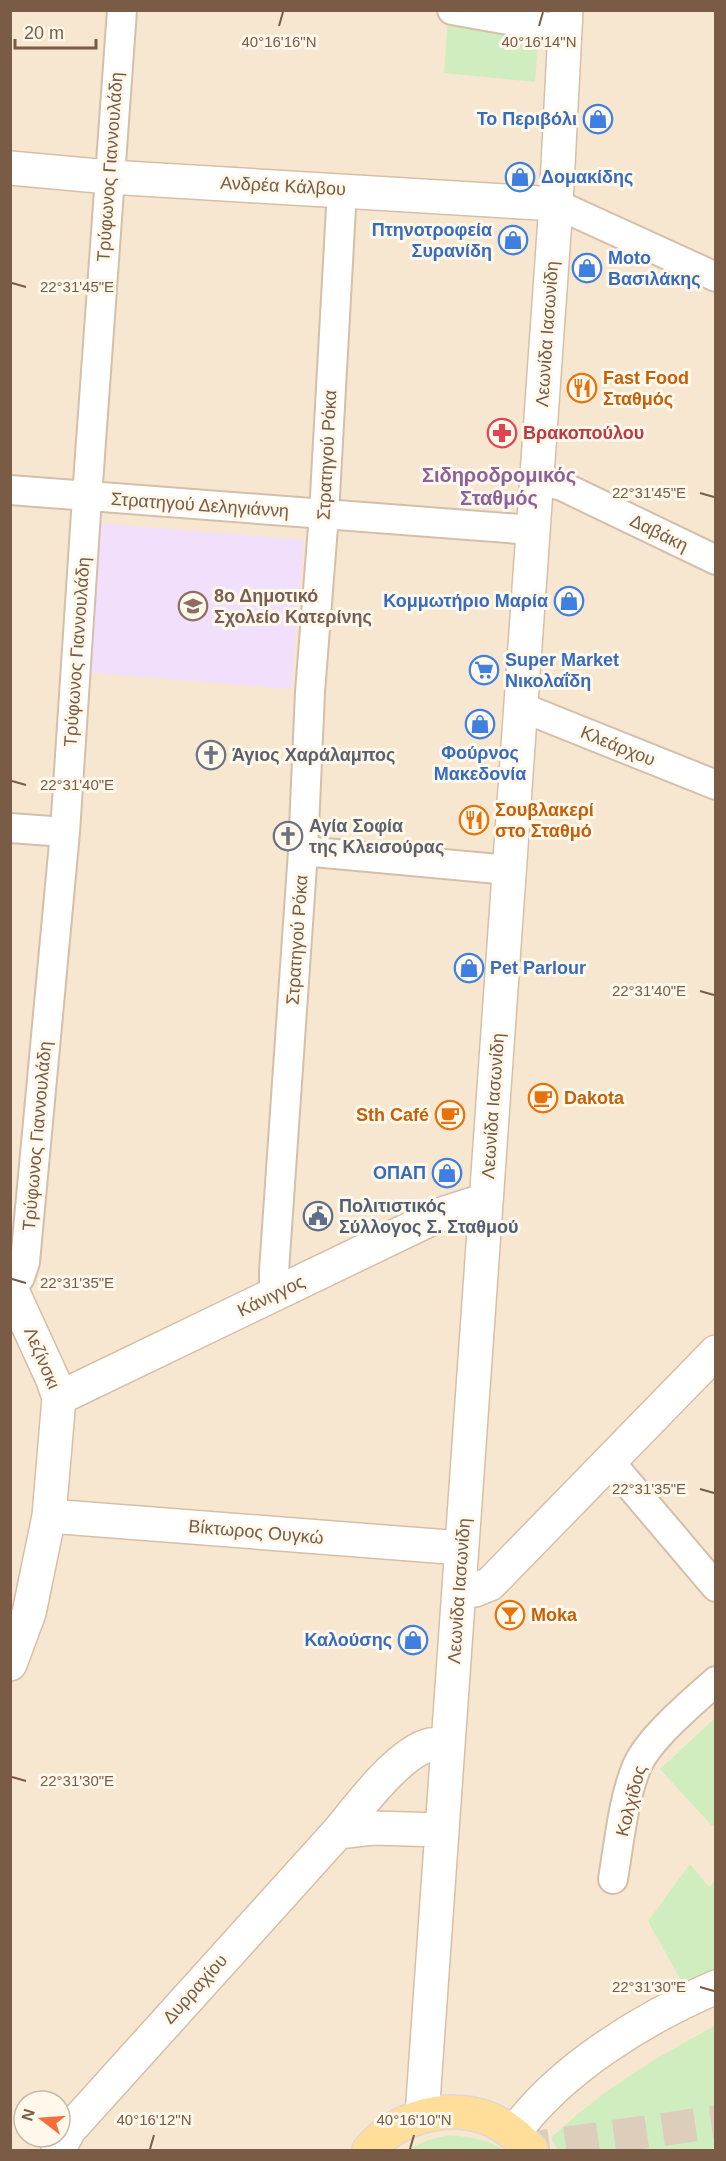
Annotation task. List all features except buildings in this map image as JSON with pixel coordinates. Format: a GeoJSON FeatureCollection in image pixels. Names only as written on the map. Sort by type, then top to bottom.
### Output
{"type":"FeatureCollection","features":[{"type":"Feature","properties":{"kind":"main road"},"geometry":{"type":"LineString","coordinates":[[369,2151],[394,2128],[422,2116],[454,2112],[486,2118],[523,2142]]}},
{"type":"Feature","properties":{"kind":"street","name":"Τρύφωνος Γιαννουλάδη"},"geometry":{"type":"LineString","coordinates":[[11,1287],[20,1277],[26,1262],[66,832],[87,496],[122,10]]}},
{"type":"Feature","properties":{"kind":"street"},"geometry":{"type":"LineString","coordinates":[[452,10],[565,20]]}},
{"type":"Feature","properties":{"kind":"street","name":"Λεωνίδα Ιασωνίδη"},"geometry":{"type":"LineString","coordinates":[[422,2116],[556,204],[565,20]]}},
{"type":"Feature","properties":{"kind":"street","name":"Ανδρέα Κάλβου"},"geometry":{"type":"LineString","coordinates":[[10,168],[109,177],[556,204]]}},
{"type":"Feature","properties":{"kind":"street","name":"Στρατηγού Ρόκα"},"geometry":{"type":"LineString","coordinates":[[274,1295],[275,1248],[303,850],[310,692],[324,514],[342,190]]}},
{"type":"Feature","properties":{"kind":"street"},"geometry":{"type":"LineString","coordinates":[[556,204],[716,277]]}},
{"type":"Feature","properties":{"kind":"street","name":"Δαβάκη"},"geometry":{"type":"LineString","coordinates":[[537,479],[562,486],[716,560]]}},
{"type":"Feature","properties":{"kind":"street","name":"Στρατηγού Δεληγιάννη"},"geometry":{"type":"LineString","coordinates":[[10,490],[533,530]]}},
{"type":"Feature","properties":{"kind":"street","name":"Κλεάρχου"},"geometry":{"type":"LineString","coordinates":[[521,707],[716,785]]}},
{"type":"Feature","properties":{"kind":"street"},"geometry":{"type":"LineString","coordinates":[[10,828],[66,832]]}},
{"type":"Feature","properties":{"kind":"street"},"geometry":{"type":"LineString","coordinates":[[303,850],[509,870]]}},
{"type":"Feature","properties":{"kind":"street","name":"Κάνιγγος"},"geometry":{"type":"LineString","coordinates":[[59,1398],[439,1215],[486,1200]]}},
{"type":"Feature","properties":{"kind":"street","name":"Λεζίνσκι"},"geometry":{"type":"LineString","coordinates":[[11,1287],[59,1398]]}},
{"type":"Feature","properties":{"kind":"street"},"geometry":{"type":"LineString","coordinates":[[459,1588],[475,1590],[490,1584],[716,1352]]}},
{"type":"Feature","properties":{"kind":"street"},"geometry":{"type":"LineString","coordinates":[[10,1664],[28,1613],[49,1516],[59,1398]]}},
{"type":"Feature","properties":{"kind":"street"},"geometry":{"type":"LineString","coordinates":[[610,1462],[716,1587]]}},
{"type":"Feature","properties":{"kind":"street","name":"Βίκτωρος Ουγκώ"},"geometry":{"type":"LineString","coordinates":[[49,1516],[462,1548]]}},
{"type":"Feature","properties":{"kind":"street","name":"Κολχίδος"},"geometry":{"type":"LineString","coordinates":[[613,1879],[628,1796],[637,1765],[654,1740],[716,1681]]}},
{"type":"Feature","properties":{"kind":"street","name":"Δυρραχίου"},"geometry":{"type":"LineString","coordinates":[[58,2151],[69,2130],[378,1785],[411,1753],[430,1745],[448,1744]]}},
{"type":"Feature","properties":{"kind":"street"},"geometry":{"type":"LineString","coordinates":[[338,1832],[372,1828],[442,1830]]}},
{"type":"Feature","properties":{"kind":"street"},"geometry":{"type":"LineString","coordinates":[[523,2142],[536,2104],[570,2075],[618,2039],[677,2004],[716,1986]]}},
{"type":"Feature","properties":{"kind":"shaded area"},"geometry":{"type":"Polygon","coordinates":[[[11,11],[715,11],[715,2150],[11,2150],[11,11]]]}},
{"type":"Feature","properties":{"kind":"shaded area","name":"8ο Δημοτικό Σχολείο Κατερίνης"},"geometry":{"type":"Polygon","coordinates":[[[95,523],[304,540],[291,689],[83,672],[95,523]]]}},
{"type":"Feature","properties":{"kind":"green space"},"geometry":{"type":"Polygon","coordinates":[[[448,19],[539,34],[535,82],[444,73],[448,19]]]}},
{"type":"Feature","properties":{"kind":"green space"},"geometry":{"type":"Polygon","coordinates":[[[715,1718],[716,1823],[712,1826],[660,1769],[715,1718]]]}},
{"type":"Feature","properties":{"kind":"green space"},"geometry":{"type":"Polygon","coordinates":[[[690,1864],[709,1887],[715,1881],[715,1972],[684,1986],[648,1921],[690,1864]]]}},
{"type":"Feature","properties":{"kind":"green space"},"geometry":{"type":"Polygon","coordinates":[[[715,2026],[715,2150],[558,2150],[551,2138],[590,2105],[650,2063],[715,2026]]]}},
{"type":"Feature","properties":{"kind":"green space"},"geometry":{"type":"Polygon","coordinates":[[[450,2135],[485,2141],[504,2150],[406,2150],[428,2140],[450,2135]]]}},
{"type":"Feature","properties":{"kind":"tunnel"},"geometry":{"type":"LineString","coordinates":[[517,2150],[716,2122]]}},
{"type":"Feature","properties":{"kind":"place","name":"Το Περιβόλι"},"geometry":{"type":"Point","coordinates":[598,119]}},
{"type":"Feature","properties":{"kind":"place","name":"Δομακίδης"},"geometry":{"type":"Point","coordinates":[520,177]}},
{"type":"Feature","properties":{"kind":"place","name":"Πτηνοτροφεία Συρανίδη"},"geometry":{"type":"Point","coordinates":[513,240]}},
{"type":"Feature","properties":{"kind":"place","name":"Moto Bασιλάκης"},"geometry":{"type":"Point","coordinates":[587,268]}},
{"type":"Feature","properties":{"kind":"place","name":"Fast Food Σταθμός"},"geometry":{"type":"Point","coordinates":[582,388]}},
{"type":"Feature","properties":{"kind":"place","name":"Βρακοπούλου"},"geometry":{"type":"Point","coordinates":[502,433]}},
{"type":"Feature","properties":{"kind":"place","name":"Κομμωτήριο Μαρία"},"geometry":{"type":"Point","coordinates":[569,601]}},
{"type":"Feature","properties":{"kind":"place","name":"8ο Δημοτικό Σχολείο Κατερίνης"},"geometry":{"type":"Point","coordinates":[193,606]}},
{"type":"Feature","properties":{"kind":"place","name":"Super Market Νικολαΐδη"},"geometry":{"type":"Point","coordinates":[484,670]}},
{"type":"Feature","properties":{"kind":"place","name":"Φούρνος Μακεδονία"},"geometry":{"type":"Point","coordinates":[480,724]}},
{"type":"Feature","properties":{"kind":"place","name":"Άγιος Χαράλαμπος"},"geometry":{"type":"Point","coordinates":[211,755]}},
{"type":"Feature","properties":{"kind":"place","name":"Σουβλακερί στο Σταθμό"},"geometry":{"type":"Point","coordinates":[474,820]}},
{"type":"Feature","properties":{"kind":"place","name":"Αγία Σοφία της Κλεισούρας"},"geometry":{"type":"Point","coordinates":[288,836]}},
{"type":"Feature","properties":{"kind":"place","name":"Pet Parlour"},"geometry":{"type":"Point","coordinates":[469,968]}},
{"type":"Feature","properties":{"kind":"place","name":"Dakota"},"geometry":{"type":"Point","coordinates":[543,1098]}},
{"type":"Feature","properties":{"kind":"place","name":"Sth Café"},"geometry":{"type":"Point","coordinates":[450,1115]}},
{"type":"Feature","properties":{"kind":"place","name":"ΟΠΑΠ"},"geometry":{"type":"Point","coordinates":[447,1173]}},
{"type":"Feature","properties":{"kind":"place","name":"Πολιτιστικός Σύλλογος Σ. Σταθμού"},"geometry":{"type":"Point","coordinates":[318,1216]}},
{"type":"Feature","properties":{"kind":"place","name":"Moka"},"geometry":{"type":"Point","coordinates":[510,1615]}},
{"type":"Feature","properties":{"kind":"place","name":"Καλούσης"},"geometry":{"type":"Point","coordinates":[413,1640]}},
{"type":"Feature","properties":{"kind":"district","name":"Σιδηροδρομικός Σταθμός"},"geometry":{"type":"Point","coordinates":[499,486]}}]}
